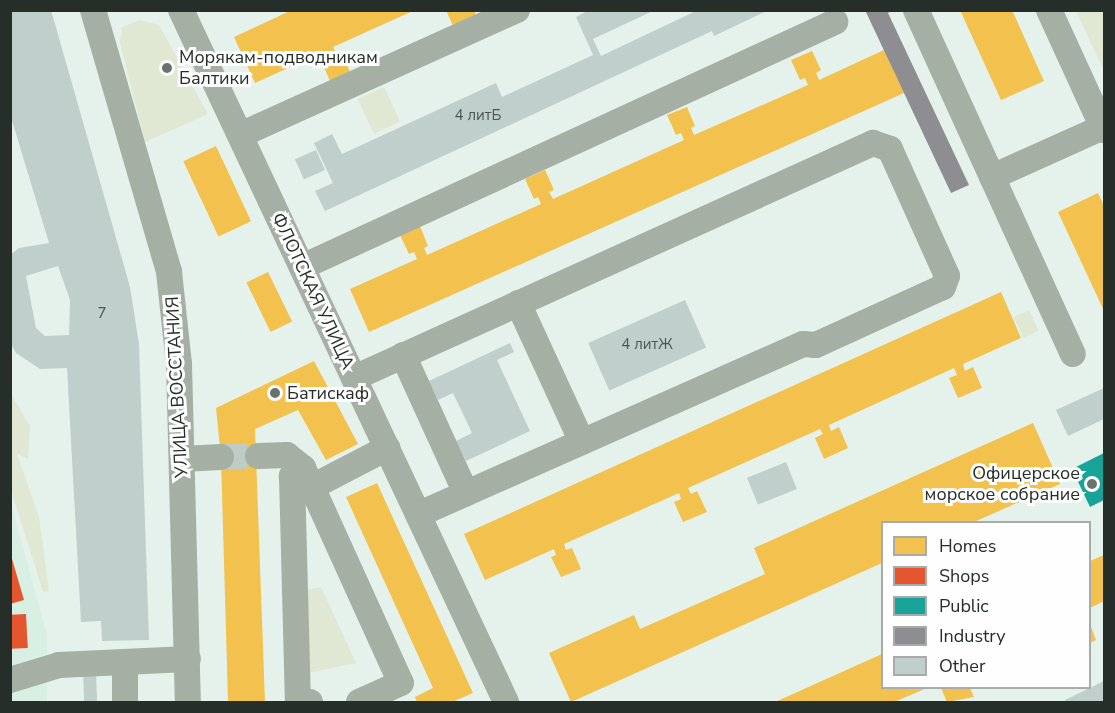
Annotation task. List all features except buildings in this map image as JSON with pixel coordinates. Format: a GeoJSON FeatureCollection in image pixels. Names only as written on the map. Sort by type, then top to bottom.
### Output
{"type":"FeatureCollection","features":[{"type":"Feature","properties":{"kind":"street","name":"УЛИЦА ВОССТАНИЯ"},"geometry":{"type":"LineString","coordinates":[[93,10],[169,272],[179,364],[188,702]]}},
{"type":"Feature","properties":{"kind":"street"},"geometry":{"type":"LineString","coordinates":[[110,10],[107,21],[110,70]]}},
{"type":"Feature","properties":{"kind":"street"},"geometry":{"type":"LineString","coordinates":[[240,135],[517,10]]}},
{"type":"Feature","properties":{"kind":"street"},"geometry":{"type":"LineString","coordinates":[[915,10],[1073,354]]}},
{"type":"Feature","properties":{"kind":"street"},"geometry":{"type":"LineString","coordinates":[[992,177],[1104,128],[1049,10]]}},
{"type":"Feature","properties":{"kind":"street","name":"ФЛОТСКАЯ УЛИЦА"},"geometry":{"type":"LineString","coordinates":[[180,12],[387,448],[502,701]]}},
{"type":"Feature","properties":{"kind":"street"},"geometry":{"type":"LineString","coordinates":[[302,267],[835,22]]}},
{"type":"Feature","properties":{"kind":"street"},"geometry":{"type":"LineString","coordinates":[[354,378],[873,143],[890,149],[947,276],[943,287],[418,515]]}},
{"type":"Feature","properties":{"kind":"street"},"geometry":{"type":"LineString","coordinates":[[518,303],[582,442]]}},
{"type":"Feature","properties":{"kind":"street"},"geometry":{"type":"LineString","coordinates":[[403,355],[466,493]]}},
{"type":"Feature","properties":{"kind":"street"},"geometry":{"type":"LineString","coordinates":[[310,702],[298,702],[292,476],[307,477],[387,448]]}},
{"type":"Feature","properties":{"kind":"street"},"geometry":{"type":"LineString","coordinates":[[258,456],[286,455],[307,477],[401,683],[364,702]]}},
{"type":"Feature","properties":{"kind":"street"},"geometry":{"type":"LineString","coordinates":[[182,459],[221,457]]}},
{"type":"Feature","properties":{"kind":"street"},"geometry":{"type":"LineString","coordinates":[[10,680],[59,665],[188,659]]}},
{"type":"Feature","properties":{"kind":"street"},"geometry":{"type":"LineString","coordinates":[[125,662],[125,702]]}},
{"type":"Feature","properties":{"kind":"shaded area"},"geometry":{"type":"Polygon","coordinates":[[[1076,11],[1104,11],[1104,71],[1076,11]]]}},
{"type":"Feature","properties":{"kind":"shaded area"},"geometry":{"type":"Polygon","coordinates":[[[140,20],[159,25],[208,114],[145,142],[120,43],[122,27],[140,20]]]}},
{"type":"Feature","properties":{"kind":"shaded area"},"geometry":{"type":"Polygon","coordinates":[[[384,87],[400,121],[374,134],[358,99],[384,87]]]}},
{"type":"Feature","properties":{"kind":"shaded area"},"geometry":{"type":"Polygon","coordinates":[[[1029,310],[1039,331],[1023,338],[1014,317],[1029,310]]]}},
{"type":"Feature","properties":{"kind":"shaded area"},"geometry":{"type":"Polygon","coordinates":[[[11,394],[30,426],[28,459],[17,454],[39,517],[49,591],[43,592],[11,490],[11,394]]]}},
{"type":"Feature","properties":{"kind":"shaded area"},"geometry":{"type":"Polygon","coordinates":[[[10,500],[47,634],[47,702],[11,702],[10,500]]]}},
{"type":"Feature","properties":{"kind":"shaded area"},"geometry":{"type":"Polygon","coordinates":[[[321,587],[356,663],[304,674],[299,591],[321,587]]]}},
{"type":"Feature","properties":{"kind":"tunnel"},"geometry":{"type":"LineString","coordinates":[[221,457],[258,456]]}},
{"type":"Feature","properties":{"kind":"place","name":"Морякам-подводникам Балтики"},"geometry":{"type":"Point","coordinates":[167,68]}},
{"type":"Feature","properties":{"kind":"place","name":"Батискаф"},"geometry":{"type":"Point","coordinates":[275,393]}},
{"type":"Feature","properties":{"kind":"place","name":"Офицерское морское собрание"},"geometry":{"type":"Point","coordinates":[1092,484]}}]}
